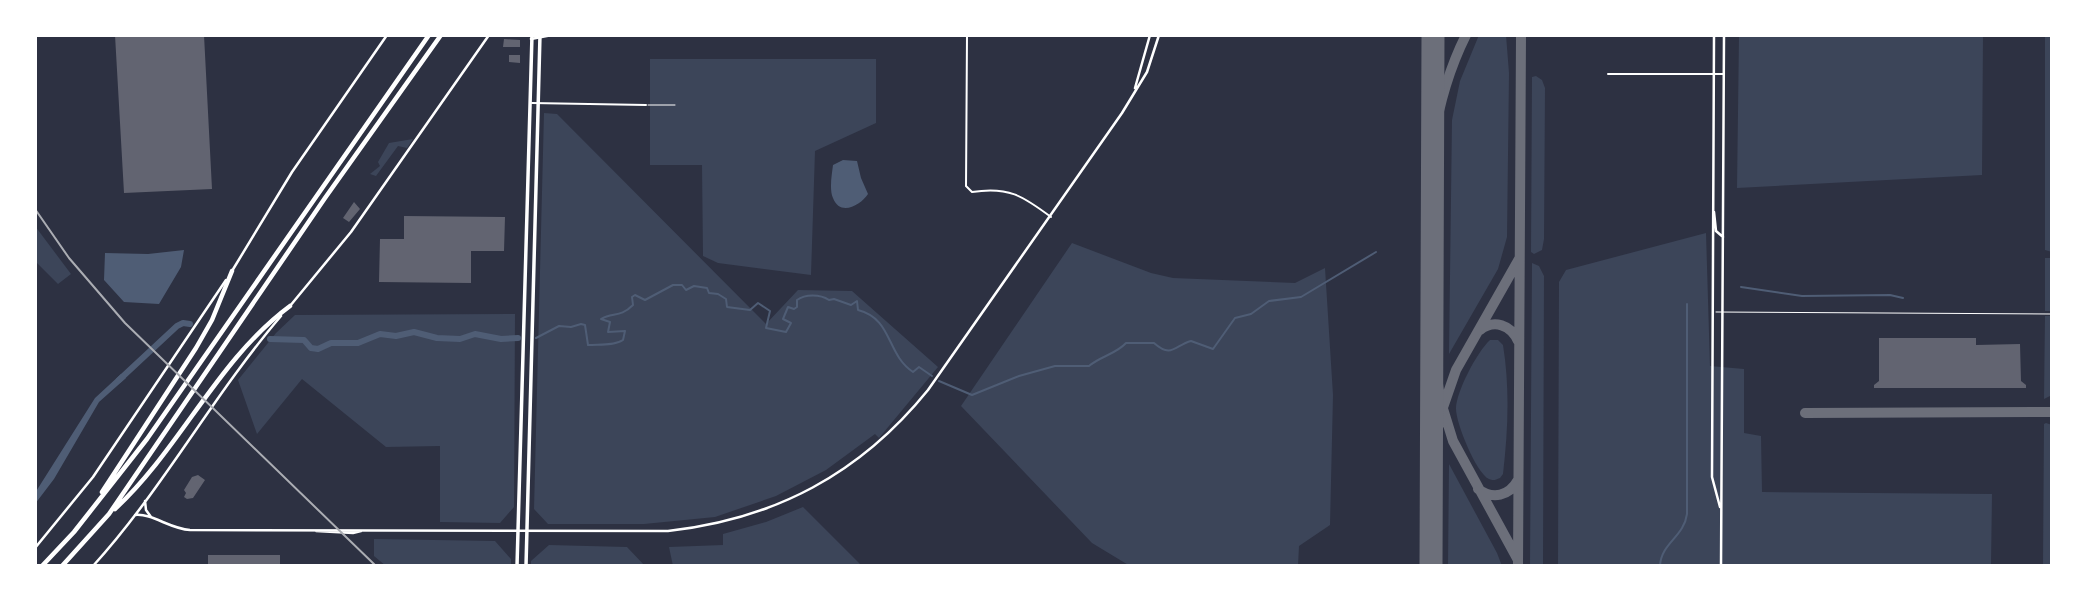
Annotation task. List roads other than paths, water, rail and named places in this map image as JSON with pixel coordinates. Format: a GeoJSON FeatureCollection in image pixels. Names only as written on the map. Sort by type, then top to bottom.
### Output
{"type":"FeatureCollection","features":[{"type":"Feature","properties":{"kind":"highway"},"geometry":{"type":"LineString","coordinates":[[43,566],[147,439],[429,35]]}},
{"type":"Feature","properties":{"kind":"highway"},"geometry":{"type":"LineString","coordinates":[[109,514],[325,198],[441,35]]}},
{"type":"Feature","properties":{"kind":"highway"},"geometry":{"type":"LineString","coordinates":[[93,508],[205,333],[232,271]]}},
{"type":"Feature","properties":{"kind":"highway"},"geometry":{"type":"LineString","coordinates":[[62,566],[159,458],[228,365],[290,306]]}},
{"type":"Feature","properties":{"kind":"main road"},"geometry":{"type":"LineString","coordinates":[[35,549],[93,477],[198,325],[292,172],[387,35]]}},
{"type":"Feature","properties":{"kind":"main road"},"geometry":{"type":"LineString","coordinates":[[93,566],[135,515],[245,361],[351,232],[489,35]]}},
{"type":"Feature","properties":{"kind":"main road"},"geometry":{"type":"LineString","coordinates":[[517,566],[532,37],[552,35]]}},
{"type":"Feature","properties":{"kind":"main road"},"geometry":{"type":"LineString","coordinates":[[1133,95],[1150,35]]}},
{"type":"Feature","properties":{"kind":"main road"},"geometry":{"type":"LineString","coordinates":[[135,515],[184,530],[668,531],[757,512],[788,500],[824,482],[866,453],[907,415],[1051,217],[1133,95],[1147,72],[1159,35]]}},
{"type":"Feature","properties":{"kind":"main road"},"geometry":{"type":"LineString","coordinates":[[1714,35],[1712,477],[1721,511]]}},
{"type":"Feature","properties":{"kind":"main road"},"geometry":{"type":"LineString","coordinates":[[1721,566],[1724,35]]}},
{"type":"Feature","properties":{"kind":"main road"},"geometry":{"type":"LineString","coordinates":[[526,566],[540,37]]}},
{"type":"Feature","properties":{"kind":"main road"},"geometry":{"type":"LineString","coordinates":[[1713,211],[1716,231],[1723,237]]}},
{"type":"Feature","properties":{"kind":"main road"},"geometry":{"type":"LineString","coordinates":[[145,501],[151,518]]}},
{"type":"Feature","properties":{"kind":"street"},"geometry":{"type":"LineString","coordinates":[[967,35],[966,186],[972,192],[992,189],[1018,195],[1051,217]]}},
{"type":"Feature","properties":{"kind":"street"},"geometry":{"type":"LineString","coordinates":[[1608,74],[1724,74]]}},
{"type":"Feature","properties":{"kind":"street"},"geometry":{"type":"LineString","coordinates":[[530,103],[646,105]]}},
{"type":"Feature","properties":{"kind":"lane"},"geometry":{"type":"LineString","coordinates":[[646,105],[675,105]]}},
{"type":"Feature","properties":{"kind":"lane"},"geometry":{"type":"LineString","coordinates":[[1713,312],[2052,314]]}},
{"type":"Feature","properties":{"kind":"waterway"},"geometry":{"type":"LineString","coordinates":[[939,381],[972,395],[1019,376],[1055,366],[1089,366],[1126,343],[1154,343],[1165,350],[1173,350],[1191,341],[1213,349],[1235,318],[1251,314],[1269,301],[1301,297],[1376,252]]}},
{"type":"Feature","properties":{"kind":"waterway"},"geometry":{"type":"LineString","coordinates":[[536,338],[559,326],[581,324],[585,325],[588,345],[619,342],[623,340],[625,331],[608,332],[610,322],[601,319],[628,309],[633,305],[632,297],[635,295],[645,300],[673,285],[682,285],[686,290],[694,286],[707,288],[709,293],[726,299],[727,307],[750,310],[758,303],[770,311],[766,328],[786,332],[791,323],[783,319],[788,307],[797,307],[797,300],[800,298],[817,296],[851,305],[857,301],[858,310],[878,321],[884,329],[904,365],[913,372],[919,367],[932,376]]}},
{"type":"Feature","properties":{"kind":"waterway"},"geometry":{"type":"LineString","coordinates":[[1741,287],[1802,296],[1890,295],[1903,298]]}},
{"type":"Feature","properties":{"kind":"waterway"},"geometry":{"type":"LineString","coordinates":[[1660,566],[1664,551],[1682,529],[1687,514],[1687,304]]}},
{"type":"Feature","properties":{"kind":"waterway"},"geometry":{"type":"LineString","coordinates":[[119,380],[177,326],[190,324]]}},
{"type":"Feature","properties":{"kind":"waterway"},"geometry":{"type":"LineString","coordinates":[[270,339],[304,340],[311,348],[318,349],[331,343],[358,343],[380,334],[396,336],[414,332],[437,338],[460,339],[475,334],[501,339],[518,338]]}},
{"type":"Feature","properties":{"kind":"tram line"},"geometry":{"type":"LineString","coordinates":[[35,209],[69,258],[125,323],[376,566]]}}]}
